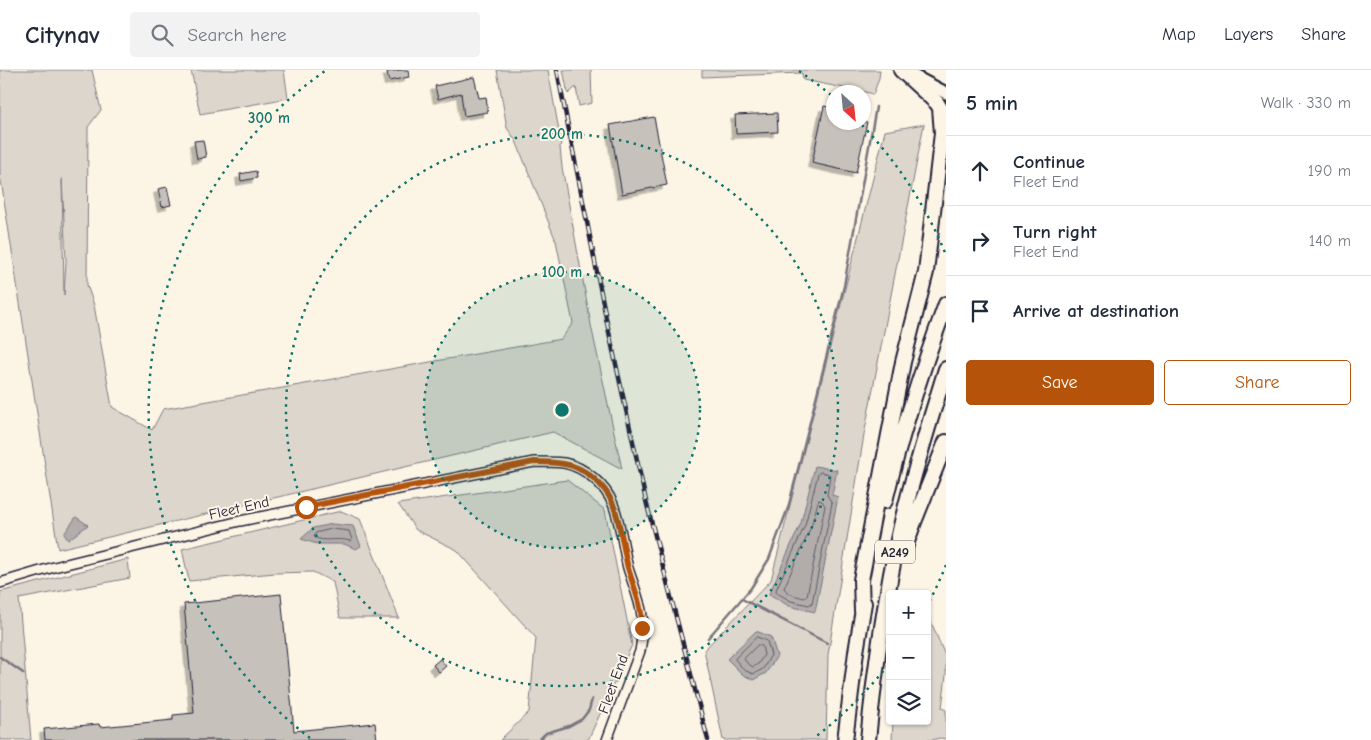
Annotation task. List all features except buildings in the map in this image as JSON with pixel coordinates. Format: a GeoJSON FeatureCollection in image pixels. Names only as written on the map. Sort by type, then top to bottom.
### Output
{"type":"FeatureCollection","features":[{"type":"Feature","properties":{"kind":"highway","name":"A249"},"geometry":{"type":"LineString","coordinates":[[862,611],[861,580],[904,362],[926,272],[942,134],[940,108],[902,70]]}},
{"type":"Feature","properties":{"kind":"highway","name":"A249"},"geometry":{"type":"LineString","coordinates":[[846,740],[862,611],[879,524],[894,464],[925,362],[946,304]]}},
{"type":"Feature","properties":{"kind":"highway","name":"A249"},"geometry":{"type":"LineString","coordinates":[[889,590],[901,525],[917,464],[946,369]]}},
{"type":"Feature","properties":{"kind":"highway","name":"A249"},"geometry":{"type":"LineString","coordinates":[[891,590],[914,522],[946,442]]}},
{"type":"Feature","properties":{"kind":"highway","name":"A249"},"geometry":{"type":"LineString","coordinates":[[868,740],[886,605]]}},
{"type":"Feature","properties":{"kind":"main road"},"geometry":{"type":"LineString","coordinates":[[902,70],[946,93]]}},
{"type":"Feature","properties":{"kind":"street","name":"Fleet End"},"geometry":{"type":"LineString","coordinates":[[0,584],[54,567],[249,519],[534,462],[566,464],[583,471],[596,481],[606,492],[613,504],[628,567],[643,618],[640,651],[607,740]]}},
{"type":"Feature","properties":{"kind":"shaded area"},"geometry":{"type":"Polygon","coordinates":[[[0,70],[92,70],[101,110],[88,127],[87,285],[94,305],[112,407],[152,430],[163,409],[561,339],[573,323],[556,241],[516,141],[507,128],[497,70],[548,70],[561,142],[562,167],[592,330],[622,469],[553,432],[58,549],[0,174],[0,70]],[[62,178],[64,295],[66,261],[62,178]]]}},
{"type":"Feature","properties":{"kind":"shaded area"},"geometry":{"type":"Polygon","coordinates":[[[191,70],[284,70],[288,98],[200,114],[191,70]]]}},
{"type":"Feature","properties":{"kind":"shaded area"},"geometry":{"type":"Polygon","coordinates":[[[563,70],[591,70],[592,103],[579,106],[576,87],[568,94],[563,70]]]}},
{"type":"Feature","properties":{"kind":"shaded area"},"geometry":{"type":"Polygon","coordinates":[[[702,70],[880,70],[873,95],[871,94],[871,85],[829,85],[803,80],[802,73],[702,77],[702,70]]]}},
{"type":"Feature","properties":{"kind":"shaded area"},"geometry":{"type":"Polygon","coordinates":[[[924,124],[864,435],[828,655],[826,740],[723,740],[704,650],[771,580],[885,131],[924,124]]]}},
{"type":"Feature","properties":{"kind":"shaded area"},"geometry":{"type":"Polygon","coordinates":[[[567,480],[605,510],[632,645],[588,740],[500,740],[529,712],[536,638],[457,550],[416,530],[398,504],[567,480]]]}},
{"type":"Feature","properties":{"kind":"shaded area"},"geometry":{"type":"Polygon","coordinates":[[[341,511],[360,519],[399,618],[340,618],[333,582],[313,572],[275,573],[189,581],[182,549],[341,511]]]}},
{"type":"Feature","properties":{"kind":"shaded area"},"geometry":{"type":"Polygon","coordinates":[[[128,559],[130,578],[19,599],[31,740],[0,740],[0,592],[128,559]]]}},
{"type":"Feature","properties":{"kind":"shaded area"},"geometry":{"type":"Polygon","coordinates":[[[931,622],[946,658],[942,708],[946,710],[946,739],[892,740],[893,725],[931,725],[931,622]]]}},
{"type":"Feature","properties":{"kind":"water"},"geometry":{"type":"Polygon","coordinates":[[[815,466],[837,470],[832,495],[838,497],[815,612],[789,606],[769,594],[801,523],[815,466]]]}},
{"type":"Feature","properties":{"kind":"water"},"geometry":{"type":"Polygon","coordinates":[[[76,517],[88,525],[68,540],[64,534],[76,517]]]}},
{"type":"Feature","properties":{"kind":"water"},"geometry":{"type":"Polygon","coordinates":[[[332,524],[353,526],[361,546],[356,549],[344,544],[317,544],[301,539],[313,528],[332,524]]]}},
{"type":"Feature","properties":{"kind":"water"},"geometry":{"type":"Polygon","coordinates":[[[756,631],[771,637],[777,656],[766,673],[753,680],[742,674],[727,659],[756,631]]]}},
{"type":"Feature","properties":{"kind":"waterway"},"geometry":{"type":"LineString","coordinates":[[708,638],[751,588],[769,559],[788,508],[844,286],[876,107]]}},
{"type":"Feature","properties":{"kind":"waterway"},"geometry":{"type":"LineString","coordinates":[[742,599],[827,643]]}},
{"type":"Feature","properties":{"kind":"waterway"},"geometry":{"type":"LineString","coordinates":[[0,657],[23,673]]}},
{"type":"Feature","properties":{"kind":"waterway"},"geometry":{"type":"LineString","coordinates":[[539,740],[546,733],[569,726],[582,719],[589,710],[592,699]]}},
{"type":"Feature","properties":{"kind":"railway"},"geometry":{"type":"LineString","coordinates":[[557,70],[607,323],[646,501],[708,740]]}},
{"type":"Feature","properties":{"kind":"route"},"geometry":{"type":"LineString","coordinates":[[306,507],[534,462],[566,464],[583,471],[596,481],[606,492],[613,504],[628,567],[643,618],[642,628]]}}]}
